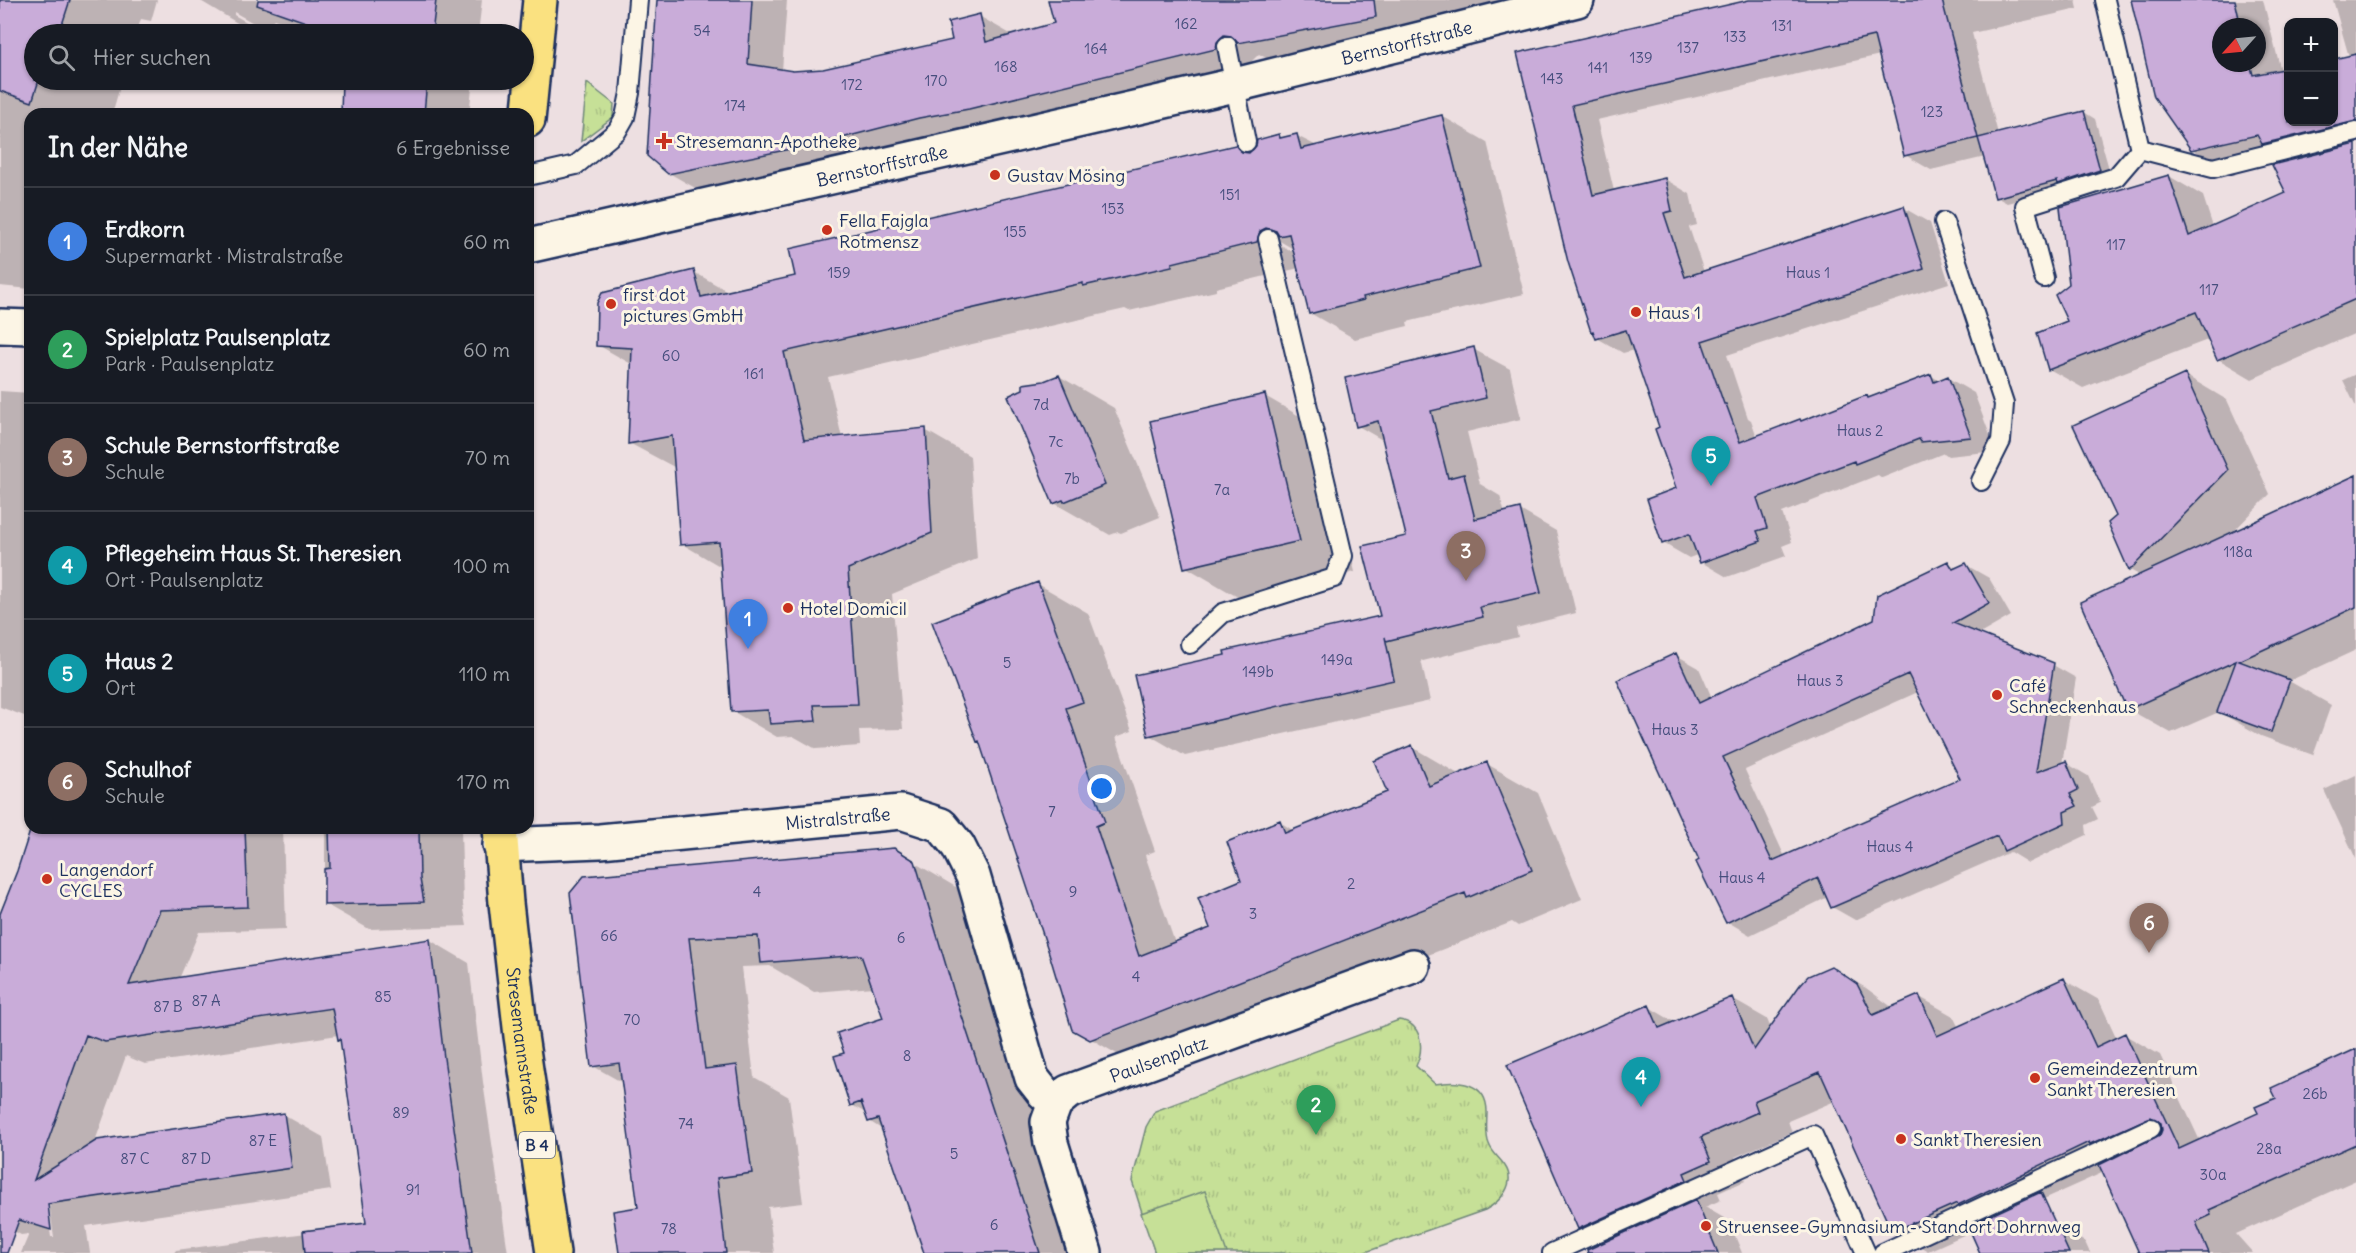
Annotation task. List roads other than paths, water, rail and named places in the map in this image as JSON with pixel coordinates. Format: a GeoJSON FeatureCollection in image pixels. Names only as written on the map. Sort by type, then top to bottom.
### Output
{"type":"FeatureCollection","features":[{"type":"Feature","properties":{"kind":"main road"},"geometry":{"type":"LineString","coordinates":[[534,60],[540,0]]}},
{"type":"Feature","properties":{"kind":"main road"},"geometry":{"type":"LineString","coordinates":[[529,108],[531,90]]}},
{"type":"Feature","properties":{"kind":"main road","name":"Stresemannstraße"},"geometry":{"type":"LineString","coordinates":[[500,836],[522,1036],[553,1253]]}},
{"type":"Feature","properties":{"kind":"street","name":"Bernstorffstraße"},"geometry":{"type":"LineString","coordinates":[[534,245],[1235,86],[1577,0]]}},
{"type":"Feature","properties":{"kind":"street"},"geometry":{"type":"LineString","coordinates":[[0,326],[24,327]]}},
{"type":"Feature","properties":{"kind":"street","name":"Mistralstraße"},"geometry":{"type":"LineString","coordinates":[[500,836],[600,842],[901,812],[941,825],[958,846],[973,876],[1032,1077],[1055,1103]]}},
{"type":"Feature","properties":{"kind":"street","name":"Paulsenplatz"},"geometry":{"type":"LineString","coordinates":[[1055,1103],[1068,1092],[1413,966]]}},
{"type":"Feature","properties":{"kind":"street"},"geometry":{"type":"LineString","coordinates":[[1055,1103],[1048,1122],[1051,1143],[1084,1253]]}},
{"type":"Feature","properties":{"kind":"lane"},"geometry":{"type":"LineString","coordinates":[[534,175],[576,165],[617,131],[625,117],[630,93],[638,0]]}},
{"type":"Feature","properties":{"kind":"lane"},"geometry":{"type":"LineString","coordinates":[[2105,0],[2140,149]]}},
{"type":"Feature","properties":{"kind":"lane"},"geometry":{"type":"LineString","coordinates":[[1227,46],[1246,142]]}},
{"type":"Feature","properties":{"kind":"lane"},"geometry":{"type":"LineString","coordinates":[[2140,149],[2213,168],[2356,132]]}},
{"type":"Feature","properties":{"kind":"lane"},"geometry":{"type":"LineString","coordinates":[[2044,278],[2025,206],[2116,177],[2140,149]]}},
{"type":"Feature","properties":{"kind":"lane"},"geometry":{"type":"LineString","coordinates":[[1944,222],[2004,404],[2001,441],[1981,481]]}},
{"type":"Feature","properties":{"kind":"lane"},"geometry":{"type":"LineString","coordinates":[[1190,644],[1223,613],[1334,579],[1343,556],[1268,239]]}},
{"type":"Feature","properties":{"kind":"lane"},"geometry":{"type":"LineString","coordinates":[[1883,1253],[2151,1128]]}},
{"type":"Feature","properties":{"kind":"lane"},"geometry":{"type":"LineString","coordinates":[[1552,1253],[1813,1135],[1866,1253]]}},
{"type":"Feature","properties":{"kind":"place","name":"Stresemann-Apotheke"},"geometry":{"type":"Point","coordinates":[664,141]}},
{"type":"Feature","properties":{"kind":"place","name":"Gustav Mösing"},"geometry":{"type":"Point","coordinates":[995,175]}},
{"type":"Feature","properties":{"kind":"place","name":"Fella Fajgla Rotmensz"},"geometry":{"type":"Point","coordinates":[827,230]}},
{"type":"Feature","properties":{"kind":"place","name":"first dot pictures GmbH"},"geometry":{"type":"Point","coordinates":[611,304]}},
{"type":"Feature","properties":{"kind":"place","name":"Haus 1"},"geometry":{"type":"Point","coordinates":[1636,312]}},
{"type":"Feature","properties":{"kind":"place","name":"Haus 2"},"geometry":{"type":"Point","coordinates":[1711,486]}},
{"type":"Feature","properties":{"kind":"place","name":"Schule Bernstorffstraße"},"geometry":{"type":"Point","coordinates":[1466,581]}},
{"type":"Feature","properties":{"kind":"place","name":"Hotel Domicil"},"geometry":{"type":"Point","coordinates":[788,608]}},
{"type":"Feature","properties":{"kind":"place","name":"Erdkorn"},"geometry":{"type":"Point","coordinates":[748,649]}},
{"type":"Feature","properties":{"kind":"place","name":"Café Schneckenhaus"},"geometry":{"type":"Point","coordinates":[1997,695]}},
{"type":"Feature","properties":{"kind":"place","name":"Langendorf CYCLES"},"geometry":{"type":"Point","coordinates":[47,879]}},
{"type":"Feature","properties":{"kind":"place","name":"Schulhof"},"geometry":{"type":"Point","coordinates":[2149,953]}},
{"type":"Feature","properties":{"kind":"place","name":"Gemeindezentrum Sankt Theresien"},"geometry":{"type":"Point","coordinates":[2035,1078]}},
{"type":"Feature","properties":{"kind":"place","name":"Pflegeheim Haus St. Theresien"},"geometry":{"type":"Point","coordinates":[1641,1107]}},
{"type":"Feature","properties":{"kind":"place","name":"Spielplatz Paulsenplatz"},"geometry":{"type":"Point","coordinates":[1316,1135]}},
{"type":"Feature","properties":{"kind":"place","name":"Sankt Theresien"},"geometry":{"type":"Point","coordinates":[1901,1139]}},
{"type":"Feature","properties":{"kind":"place","name":"Struensee-Gymnasium - Standort Dohrnweg"},"geometry":{"type":"Point","coordinates":[1706,1226]}}]}
